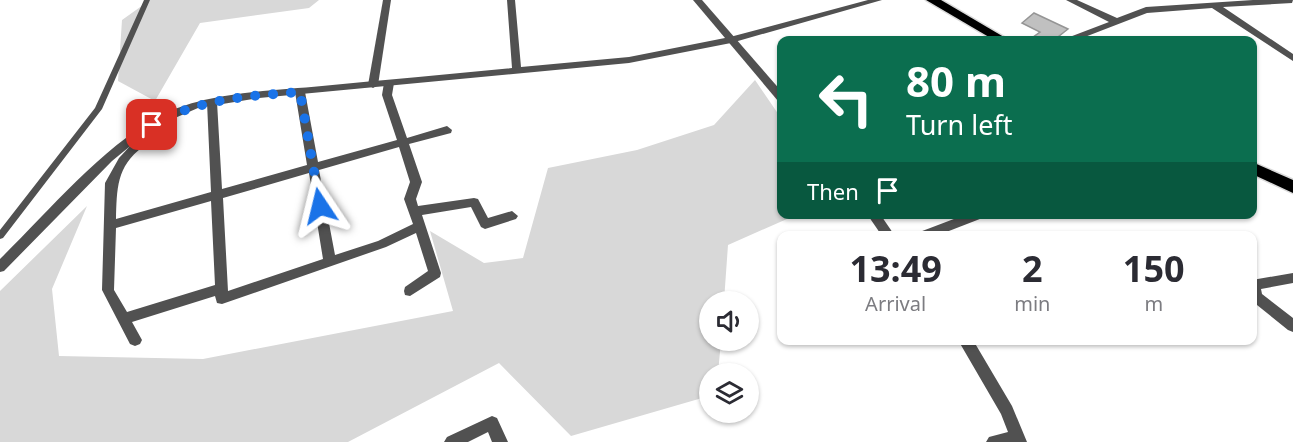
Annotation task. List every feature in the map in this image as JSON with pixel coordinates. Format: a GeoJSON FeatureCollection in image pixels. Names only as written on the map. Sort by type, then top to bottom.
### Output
{"type":"FeatureCollection","features":[{"type":"Feature","properties":{"kind":"highway"},"geometry":{"type":"LineString","coordinates":[[932,0],[995,36]]}},
{"type":"Feature","properties":{"kind":"highway"},"geometry":{"type":"LineString","coordinates":[[1257,169],[1293,187]]}},
{"type":"Feature","properties":{"kind":"street"},"geometry":{"type":"LineString","coordinates":[[373,85],[387,0]]}},
{"type":"Feature","properties":{"kind":"street"},"geometry":{"type":"LineString","coordinates":[[511,0],[517,72]]}},
{"type":"Feature","properties":{"kind":"street"},"geometry":{"type":"LineString","coordinates":[[697,0],[777,93]]}},
{"type":"Feature","properties":{"kind":"street"},"geometry":{"type":"LineString","coordinates":[[1,265],[108,158],[135,135],[212,102],[629,60],[731,40],[878,0]]}},
{"type":"Feature","properties":{"kind":"street"},"geometry":{"type":"LineString","coordinates":[[1070,0],[1117,21]]}},
{"type":"Feature","properties":{"kind":"street"},"geometry":{"type":"LineString","coordinates":[[1135,0],[1146,10]]}},
{"type":"Feature","properties":{"kind":"street"},"geometry":{"type":"LineString","coordinates":[[1080,36],[1146,10],[1292,0]]}},
{"type":"Feature","properties":{"kind":"street"},"geometry":{"type":"LineString","coordinates":[[1215,6],[1293,58]]}},
{"type":"Feature","properties":{"kind":"street"},"geometry":{"type":"LineString","coordinates":[[389,83],[387,95],[416,182],[410,199],[435,273],[410,291]]}},
{"type":"Feature","properties":{"kind":"street"},"geometry":{"type":"LineString","coordinates":[[300,92],[330,262]]}},
{"type":"Feature","properties":{"kind":"street"},"geometry":{"type":"LineString","coordinates":[[212,102],[222,299],[382,244],[420,226]]}},
{"type":"Feature","properties":{"kind":"street"},"geometry":{"type":"LineString","coordinates":[[135,340],[108,290],[111,183],[123,161],[136,147],[167,122]]}},
{"type":"Feature","properties":{"kind":"street"},"geometry":{"type":"LineString","coordinates":[[110,225],[447,130]]}},
{"type":"Feature","properties":{"kind":"street"},"geometry":{"type":"LineString","coordinates":[[414,210],[424,212],[474,202],[485,224],[512,216]]}},
{"type":"Feature","properties":{"kind":"street"},"geometry":{"type":"LineString","coordinates":[[876,219],[885,231]]}},
{"type":"Feature","properties":{"kind":"street"},"geometry":{"type":"LineString","coordinates":[[935,231],[967,219]]}},
{"type":"Feature","properties":{"kind":"street"},"geometry":{"type":"LineString","coordinates":[[1257,284],[1293,278]]}},
{"type":"Feature","properties":{"kind":"street"},"geometry":{"type":"LineString","coordinates":[[124,320],[222,288]]}},
{"type":"Feature","properties":{"kind":"street"},"geometry":{"type":"LineString","coordinates":[[1257,297],[1293,326]]}},
{"type":"Feature","properties":{"kind":"street"},"geometry":{"type":"LineString","coordinates":[[967,345],[1007,411],[1018,440],[994,442]]}},
{"type":"Feature","properties":{"kind":"street"},"geometry":{"type":"LineString","coordinates":[[452,442],[492,423],[500,442]]}},
{"type":"Feature","properties":{"kind":"lane"},"geometry":{"type":"LineString","coordinates":[[0,236],[98,109],[147,0]]}},
{"type":"Feature","properties":{"kind":"shaded area"},"geometry":{"type":"Polygon","coordinates":[[[150,0],[319,0],[309,8],[200,23],[155,101],[118,81],[122,20],[150,0]]]}},
{"type":"Feature","properties":{"kind":"shaded area"},"geometry":{"type":"Polygon","coordinates":[[[755,80],[777,112],[777,219],[787,219],[728,245],[725,291],[699,291],[699,351],[720,351],[719,363],[699,363],[699,399],[571,436],[499,363],[348,442],[0,442],[0,291],[87,206],[52,289],[59,356],[203,359],[453,311],[430,231],[484,263],[523,258],[548,168],[637,150],[714,125],[755,80]]]}},
{"type":"Feature","properties":{"kind":"building"},"geometry":{"type":"Polygon","coordinates":[[[1034,13],[1068,29],[1059,36],[1034,36],[1040,32],[1022,23],[1034,13]]]}},
{"type":"Feature","properties":{"kind":"route"},"geometry":{"type":"LineString","coordinates":[[152,125],[196,105],[259,95],[300,92],[320,206]]}}]}
